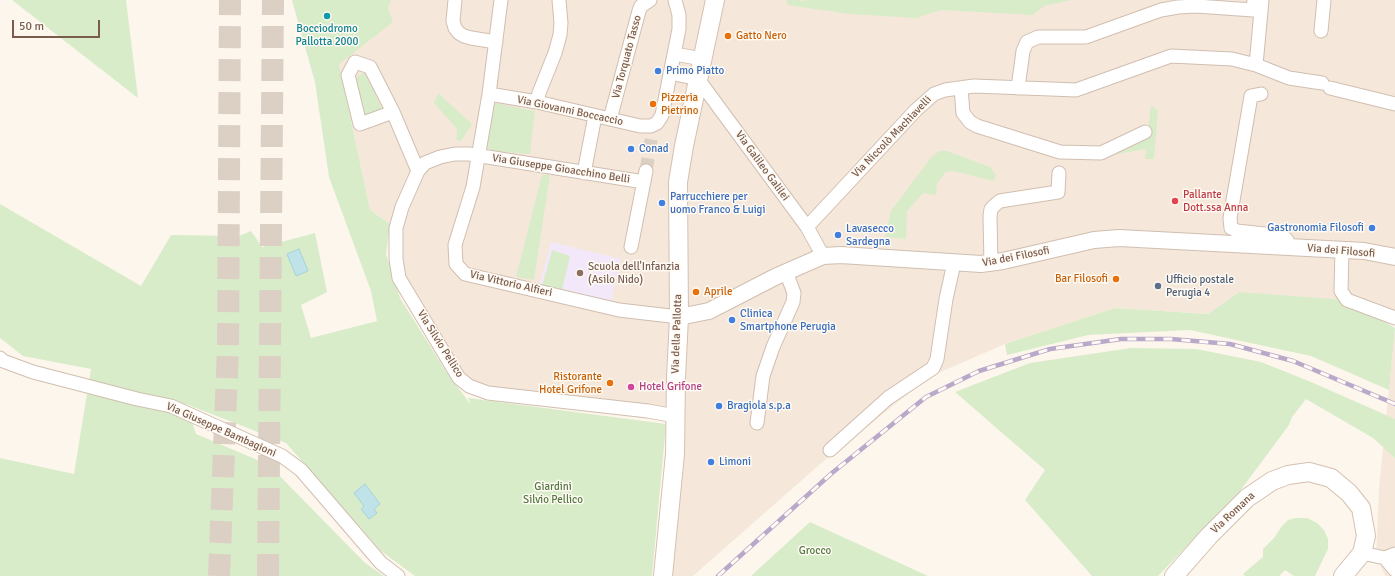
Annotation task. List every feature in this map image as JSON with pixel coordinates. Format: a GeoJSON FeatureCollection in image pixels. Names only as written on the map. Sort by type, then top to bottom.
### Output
{"type":"FeatureCollection","features":[{"type":"Feature","properties":{"kind":"main road","name":"Via della Pallotta"},"geometry":{"type":"LineString","coordinates":[[663,576],[675,454],[679,317],[678,182],[684,146],[715,0]]}},
{"type":"Feature","properties":{"kind":"main road","name":"Via Romana"},"geometry":{"type":"LineString","coordinates":[[1174,576],[1209,536],[1247,498],[1272,481],[1288,475],[1309,472],[1331,478],[1349,493],[1361,508],[1366,536],[1362,554]]}},
{"type":"Feature","properties":{"kind":"main road"},"geometry":{"type":"LineString","coordinates":[[1343,576],[1362,554]]}},
{"type":"Feature","properties":{"kind":"street"},"geometry":{"type":"LineString","coordinates":[[456,0],[453,21],[455,28],[459,33],[471,38],[496,42]]}},
{"type":"Feature","properties":{"kind":"street"},"geometry":{"type":"LineString","coordinates":[[479,155],[489,94],[501,0]]}},
{"type":"Feature","properties":{"kind":"street"},"geometry":{"type":"LineString","coordinates":[[537,102],[539,93],[556,53],[559,40],[561,23],[559,0]]}},
{"type":"Feature","properties":{"kind":"street","name":"Via Torquato Tasso"},"geometry":{"type":"LineString","coordinates":[[610,119],[639,11],[641,6],[650,0]]}},
{"type":"Feature","properties":{"kind":"street"},"geometry":{"type":"LineString","coordinates":[[675,0],[679,22],[670,73],[698,79]]}},
{"type":"Feature","properties":{"kind":"street"},"geometry":{"type":"LineString","coordinates":[[1018,88],[1023,51],[1027,42],[1038,37],[1086,37],[1161,10],[1178,7],[1196,6],[1253,10],[1254,0]]}},
{"type":"Feature","properties":{"kind":"street"},"geometry":{"type":"LineString","coordinates":[[1256,65],[1262,0]]}},
{"type":"Feature","properties":{"kind":"street"},"geometry":{"type":"LineString","coordinates":[[1321,32],[1324,0]]}},
{"type":"Feature","properties":{"kind":"street"},"geometry":{"type":"LineString","coordinates":[[674,54],[702,59]]}},
{"type":"Feature","properties":{"kind":"street","name":"Via Niccolò Machiavelli"},"geometry":{"type":"LineString","coordinates":[[807,227],[916,110],[934,94],[945,90],[974,86],[1076,90],[1171,56],[1232,59],[1256,65],[1289,78],[1326,85],[1395,104]]}},
{"type":"Feature","properties":{"kind":"street"},"geometry":{"type":"LineString","coordinates":[[393,112],[360,124],[348,75],[355,62],[370,67],[393,112],[418,171]]}},
{"type":"Feature","properties":{"kind":"street","name":"Via Giovanni Boccaccio"},"geometry":{"type":"LineString","coordinates":[[489,94],[537,102],[652,130],[662,115],[670,73]]}},
{"type":"Feature","properties":{"kind":"street","name":"Via Galileo Galilei"},"geometry":{"type":"LineString","coordinates":[[698,79],[807,227],[823,256]]}},
{"type":"Feature","properties":{"kind":"street"},"geometry":{"type":"LineString","coordinates":[[962,88],[963,113],[970,122],[977,126],[1060,152],[1101,153],[1145,132]]}},
{"type":"Feature","properties":{"kind":"street"},"geometry":{"type":"LineString","coordinates":[[1261,94],[1251,96],[1230,218],[1231,228],[1237,231],[1283,236],[1287,240],[1288,247]]}},
{"type":"Feature","properties":{"kind":"street"},"geometry":{"type":"LineString","coordinates":[[584,173],[595,116]]}},
{"type":"Feature","properties":{"kind":"street","name":"Via Giuseppe Gioacchino Belli"},"geometry":{"type":"LineString","coordinates":[[418,171],[425,163],[440,157],[456,154],[479,155],[584,173],[645,176],[631,247]]}},
{"type":"Feature","properties":{"kind":"street","name":"Via Vittorio Alfieri"},"geometry":{"type":"LineString","coordinates":[[479,155],[473,187],[455,245],[456,264],[465,274],[619,310],[679,317]]}},
{"type":"Feature","properties":{"kind":"street","name":"Via Silvio Pellico"},"geometry":{"type":"LineString","coordinates":[[418,171],[402,207],[396,228],[396,259],[399,278],[459,378],[469,386],[488,393],[648,411],[675,416]]}},
{"type":"Feature","properties":{"kind":"street"},"geometry":{"type":"LineString","coordinates":[[992,264],[991,209],[1000,201],[1058,192],[1059,173]]}},
{"type":"Feature","properties":{"kind":"street","name":"Via dei Filosofi"},"geometry":{"type":"LineString","coordinates":[[679,317],[709,311],[743,292],[823,256],[840,255],[954,263],[992,264],[1094,240],[1105,239],[1364,251],[1395,257]]}},
{"type":"Feature","properties":{"kind":"street"},"geometry":{"type":"LineString","coordinates":[[1342,250],[1341,291],[1347,300],[1395,318]]}},
{"type":"Feature","properties":{"kind":"street"},"geometry":{"type":"LineString","coordinates":[[830,450],[888,398],[933,368],[937,359],[946,299],[954,263]]}},
{"type":"Feature","properties":{"kind":"street"},"geometry":{"type":"LineString","coordinates":[[757,423],[763,376],[773,347],[793,302],[794,293],[786,272]]}},
{"type":"Feature","properties":{"kind":"street","name":"Via Giuseppe Bambagioni"},"geometry":{"type":"LineString","coordinates":[[0,358],[3,361],[33,372],[137,399],[171,406],[282,456],[301,470],[382,563],[398,576]]}},
{"type":"Feature","properties":{"kind":"street"},"geometry":{"type":"LineString","coordinates":[[1362,554],[1390,556],[1395,570]]}},
{"type":"Feature","properties":{"kind":"shaded area"},"geometry":{"type":"Polygon","coordinates":[[[292,0],[1395,0],[1395,318],[1239,292],[1208,314],[1115,308],[1005,344],[929,377],[819,465],[693,576],[658,576],[675,416],[488,393],[459,378],[399,278],[396,228],[370,210],[339,65],[315,82],[292,0]]]}},
{"type":"Feature","properties":{"kind":"shaded area","name":"Scuola dell'Infanzia (Asilo Nido)"},"geometry":{"type":"Polygon","coordinates":[[[551,242],[621,259],[610,305],[539,287],[551,242]]]}},
{"type":"Feature","properties":{"kind":"shaded area"},"geometry":{"type":"Polygon","coordinates":[[[1395,328],[1395,576],[1385,576],[1376,556],[1379,489],[1395,328]]]}},
{"type":"Feature","properties":{"kind":"green space"},"geometry":{"type":"Polygon","coordinates":[[[12,0],[126,0],[138,98],[12,0]]]}},
{"type":"Feature","properties":{"kind":"green space","name":"Giardini Silvio Pellico"},"geometry":{"type":"Polygon","coordinates":[[[292,0],[391,0],[388,8],[393,22],[339,64],[370,210],[390,224],[386,254],[400,298],[447,373],[471,405],[468,398],[666,424],[652,576],[415,576],[381,551],[286,443],[186,404],[196,434],[269,465],[365,563],[384,576],[0,576],[0,458],[74,474],[91,369],[23,356],[0,338],[0,204],[141,286],[171,235],[239,236],[251,231],[262,247],[315,233],[327,292],[301,305],[311,338],[377,321],[371,291],[329,177],[315,82],[292,0]]]}},
{"type":"Feature","properties":{"kind":"green space"},"geometry":{"type":"Polygon","coordinates":[[[787,0],[1071,0],[1044,6],[1033,15],[941,10],[916,18],[850,14],[787,5],[787,0]]]}},
{"type":"Feature","properties":{"kind":"green space"},"geometry":{"type":"Polygon","coordinates":[[[365,72],[383,111],[366,117],[353,79],[365,72]]]}},
{"type":"Feature","properties":{"kind":"green space"},"geometry":{"type":"Polygon","coordinates":[[[438,93],[472,124],[461,141],[456,140],[457,129],[434,103],[438,93]]]}},
{"type":"Feature","properties":{"kind":"green space"},"geometry":{"type":"Polygon","coordinates":[[[494,103],[535,111],[530,154],[491,151],[486,145],[494,103]]]}},
{"type":"Feature","properties":{"kind":"green space"},"geometry":{"type":"Polygon","coordinates":[[[1151,105],[1158,110],[1154,159],[1145,159],[1146,149],[1111,155],[1147,138],[1151,105]]]}},
{"type":"Feature","properties":{"kind":"green space"},"geometry":{"type":"Polygon","coordinates":[[[940,151],[947,151],[990,167],[996,175],[994,181],[953,171],[946,172],[937,183],[936,195],[923,193],[907,211],[906,239],[885,237],[891,211],[932,156],[940,151]]]}},
{"type":"Feature","properties":{"kind":"green space"},"geometry":{"type":"Polygon","coordinates":[[[542,175],[550,175],[534,280],[516,277],[542,175]]]}},
{"type":"Feature","properties":{"kind":"green space"},"geometry":{"type":"Polygon","coordinates":[[[552,250],[570,256],[562,290],[542,286],[552,250]]]}},
{"type":"Feature","properties":{"kind":"green space"},"geometry":{"type":"Polygon","coordinates":[[[1239,292],[1347,300],[1395,328],[1389,390],[1311,356],[1190,330],[1088,335],[1007,355],[1005,344],[1115,308],[1208,314],[1239,292]]]}},
{"type":"Feature","properties":{"kind":"green space"},"geometry":{"type":"Polygon","coordinates":[[[1131,348],[1196,349],[1261,362],[1311,382],[1395,419],[1395,458],[1373,438],[1306,399],[1292,417],[1289,425],[1240,491],[1158,576],[1092,576],[1025,500],[1045,470],[955,392],[1030,363],[1131,348]]]}},
{"type":"Feature","properties":{"kind":"green space"},"geometry":{"type":"Polygon","coordinates":[[[1307,518],[1317,523],[1324,530],[1328,539],[1328,549],[1315,576],[1294,576],[1285,570],[1279,576],[1245,576],[1243,574],[1263,557],[1263,549],[1274,538],[1282,526],[1288,520],[1307,518]]]}},
{"type":"Feature","properties":{"kind":"green space","name":"Grocco"},"geometry":{"type":"Polygon","coordinates":[[[810,522],[928,576],[751,576],[810,522]]]}},
{"type":"Feature","properties":{"kind":"water"},"geometry":{"type":"Polygon","coordinates":[[[299,249],[308,271],[296,276],[287,254],[299,249]]]}},
{"type":"Feature","properties":{"kind":"water"},"geometry":{"type":"Polygon","coordinates":[[[365,484],[380,504],[374,509],[377,513],[369,519],[361,509],[364,506],[354,493],[365,484]]]}},
{"type":"Feature","properties":{"kind":"tunnel"},"geometry":{"type":"LineString","coordinates":[[219,576],[228,348],[230,0]]}},
{"type":"Feature","properties":{"kind":"tunnel"},"geometry":{"type":"LineString","coordinates":[[268,576],[273,0]]}},
{"type":"Feature","properties":{"kind":"tunnel"},"geometry":{"type":"LineString","coordinates":[[646,171],[652,134]]}},
{"type":"Feature","properties":{"kind":"railway"},"geometry":{"type":"LineString","coordinates":[[718,576],[832,473],[926,397],[979,371],[1050,349],[1121,339],[1171,339],[1230,344],[1293,361],[1395,404]]}},
{"type":"Feature","properties":{"kind":"place","name":"Bocciodromo Pallotta 2000"},"geometry":{"type":"Point","coordinates":[327,16]}},
{"type":"Feature","properties":{"kind":"place","name":"Gatto Nero"},"geometry":{"type":"Point","coordinates":[728,36]}},
{"type":"Feature","properties":{"kind":"place","name":"Primo Piatto"},"geometry":{"type":"Point","coordinates":[658,71]}},
{"type":"Feature","properties":{"kind":"place","name":"Pizzeria Pietrino"},"geometry":{"type":"Point","coordinates":[653,104]}},
{"type":"Feature","properties":{"kind":"place","name":"Conad"},"geometry":{"type":"Point","coordinates":[631,149]}},
{"type":"Feature","properties":{"kind":"place","name":"Pallante Dott.ssa Anna"},"geometry":{"type":"Point","coordinates":[1175,201]}},
{"type":"Feature","properties":{"kind":"place","name":"Parrucchiere per uomo Franco & Luigi"},"geometry":{"type":"Point","coordinates":[662,203]}},
{"type":"Feature","properties":{"kind":"place","name":"Gastronomia Filosofi"},"geometry":{"type":"Point","coordinates":[1372,228]}},
{"type":"Feature","properties":{"kind":"place","name":"Lavasecco Sardegna"},"geometry":{"type":"Point","coordinates":[838,235]}},
{"type":"Feature","properties":{"kind":"place","name":"Scuola dell'Infanzia (Asilo Nido)"},"geometry":{"type":"Point","coordinates":[580,273]}},
{"type":"Feature","properties":{"kind":"place","name":"Bar Filosofi"},"geometry":{"type":"Point","coordinates":[1116,279]}},
{"type":"Feature","properties":{"kind":"place","name":"Ufficio postale Perugia 4"},"geometry":{"type":"Point","coordinates":[1158,286]}},
{"type":"Feature","properties":{"kind":"place","name":"Aprile"},"geometry":{"type":"Point","coordinates":[696,292]}},
{"type":"Feature","properties":{"kind":"place","name":"Clinica Smartphone Perugia"},"geometry":{"type":"Point","coordinates":[732,320]}},
{"type":"Feature","properties":{"kind":"place","name":"Ristorante Hotel Grifone"},"geometry":{"type":"Point","coordinates":[610,383]}},
{"type":"Feature","properties":{"kind":"place","name":"Hotel Grifone"},"geometry":{"type":"Point","coordinates":[631,387]}},
{"type":"Feature","properties":{"kind":"place","name":"Bragiola s.p.a"},"geometry":{"type":"Point","coordinates":[719,406]}},
{"type":"Feature","properties":{"kind":"place","name":"Limoni"},"geometry":{"type":"Point","coordinates":[711,462]}}]}
